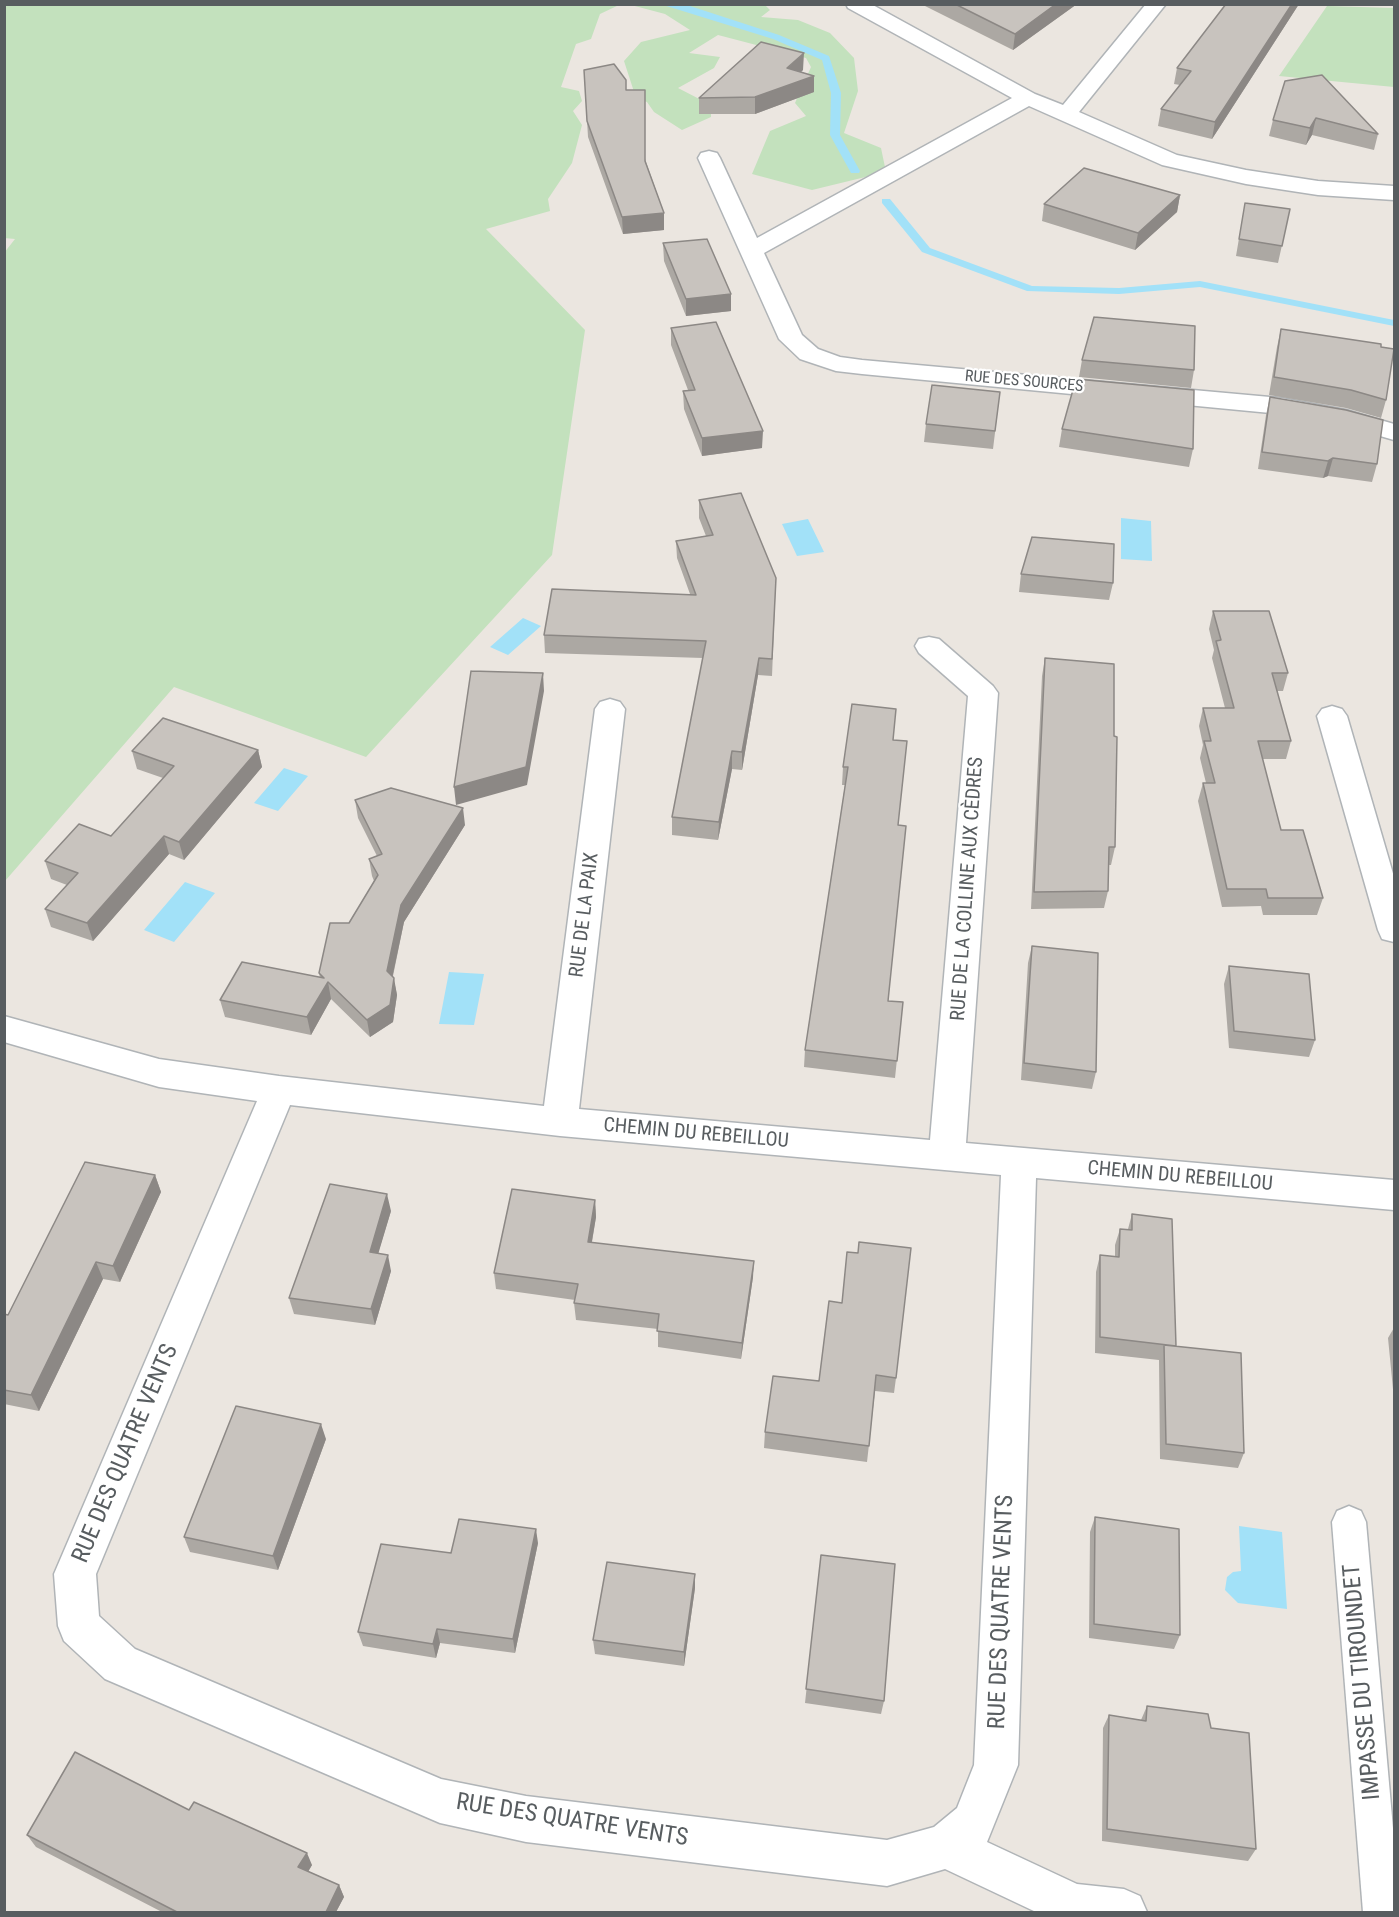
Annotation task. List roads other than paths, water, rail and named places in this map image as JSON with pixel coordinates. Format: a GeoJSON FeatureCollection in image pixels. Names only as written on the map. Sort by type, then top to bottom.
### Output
{"type":"FeatureCollection","features":[{"type":"Feature","properties":{"kind":"street"},"geometry":{"type":"LineString","coordinates":[[855,4],[1028,98],[1170,160],[1207,169],[1318,188],[1395,193]]}},
{"type":"Feature","properties":{"kind":"street"},"geometry":{"type":"LineString","coordinates":[[1065,116],[1157,4]]}},
{"type":"Feature","properties":{"kind":"street"},"geometry":{"type":"LineString","coordinates":[[751,251],[1028,98]]}},
{"type":"Feature","properties":{"kind":"street","name":"RUE DES SOURCES"},"geometry":{"type":"LineString","coordinates":[[709,158],[791,339],[809,354],[836,364],[1281,406],[1346,418],[1395,432]]}},
{"type":"Feature","properties":{"kind":"street","name":"RUE DE LA COLLINE AUX CÈDRES"},"geometry":{"type":"LineString","coordinates":[[929,646],[983,693],[947,1156]]}},
{"type":"Feature","properties":{"kind":"street","name":"RUE DE LA PAIX"},"geometry":{"type":"LineString","coordinates":[[560,1122],[610,709]]}},
{"type":"Feature","properties":{"kind":"street"},"geometry":{"type":"LineString","coordinates":[[1332,716],[1395,930]]}},
{"type":"Feature","properties":{"kind":"street","name":"CHEMIN DU REBEILLOU"},"geometry":{"type":"LineString","coordinates":[[4,1029],[159,1073],[279,1090],[560,1122],[1395,1195]]}},
{"type":"Feature","properties":{"kind":"street","name":"RUE DES QUATRE VENTS"},"geometry":{"type":"LineString","coordinates":[[279,1090],[75,1574],[79,1626],[120,1664],[440,1801],[526,1819],[887,1863],[946,1846],[973,1824],[996,1766],[1020,1164]]}},
{"type":"Feature","properties":{"kind":"street"},"geometry":{"type":"LineString","coordinates":[[946,1846],[1075,1906],[1124,1912]]}},
{"type":"Feature","properties":{"kind":"lane","name":"IMPASSE DU TIROUNDET"},"geometry":{"type":"LineString","coordinates":[[1349,1522],[1382,1912]]}},
{"type":"Feature","properties":{"kind":"water"},"geometry":{"type":"Polygon","coordinates":[[[1121,518],[1151,521],[1152,561],[1121,559],[1121,518]]]}},
{"type":"Feature","properties":{"kind":"water"},"geometry":{"type":"Polygon","coordinates":[[[808,519],[824,552],[797,556],[782,524],[808,519]]]}},
{"type":"Feature","properties":{"kind":"water"},"geometry":{"type":"Polygon","coordinates":[[[523,618],[541,626],[508,655],[490,647],[523,618]]]}},
{"type":"Feature","properties":{"kind":"water"},"geometry":{"type":"Polygon","coordinates":[[[284,768],[308,776],[278,811],[254,803],[284,768]]]}},
{"type":"Feature","properties":{"kind":"water"},"geometry":{"type":"Polygon","coordinates":[[[185,882],[215,893],[174,942],[144,930],[185,882]]]}},
{"type":"Feature","properties":{"kind":"water"},"geometry":{"type":"Polygon","coordinates":[[[449,972],[484,974],[474,1025],[439,1024],[449,972]]]}},
{"type":"Feature","properties":{"kind":"water"},"geometry":{"type":"Polygon","coordinates":[[[1239,1526],[1282,1532],[1287,1609],[1238,1603],[1225,1590],[1227,1577],[1233,1572],[1241,1571],[1239,1526]]]}},
{"type":"Feature","properties":{"kind":"waterway"},"geometry":{"type":"LineString","coordinates":[[664,4],[687,8],[776,37],[826,58],[836,93],[835,135],[855,171]]}},
{"type":"Feature","properties":{"kind":"waterway"},"geometry":{"type":"LineString","coordinates":[[886,201],[926,250],[1031,289],[1119,291],[1200,284],[1394,323]]}}]}
